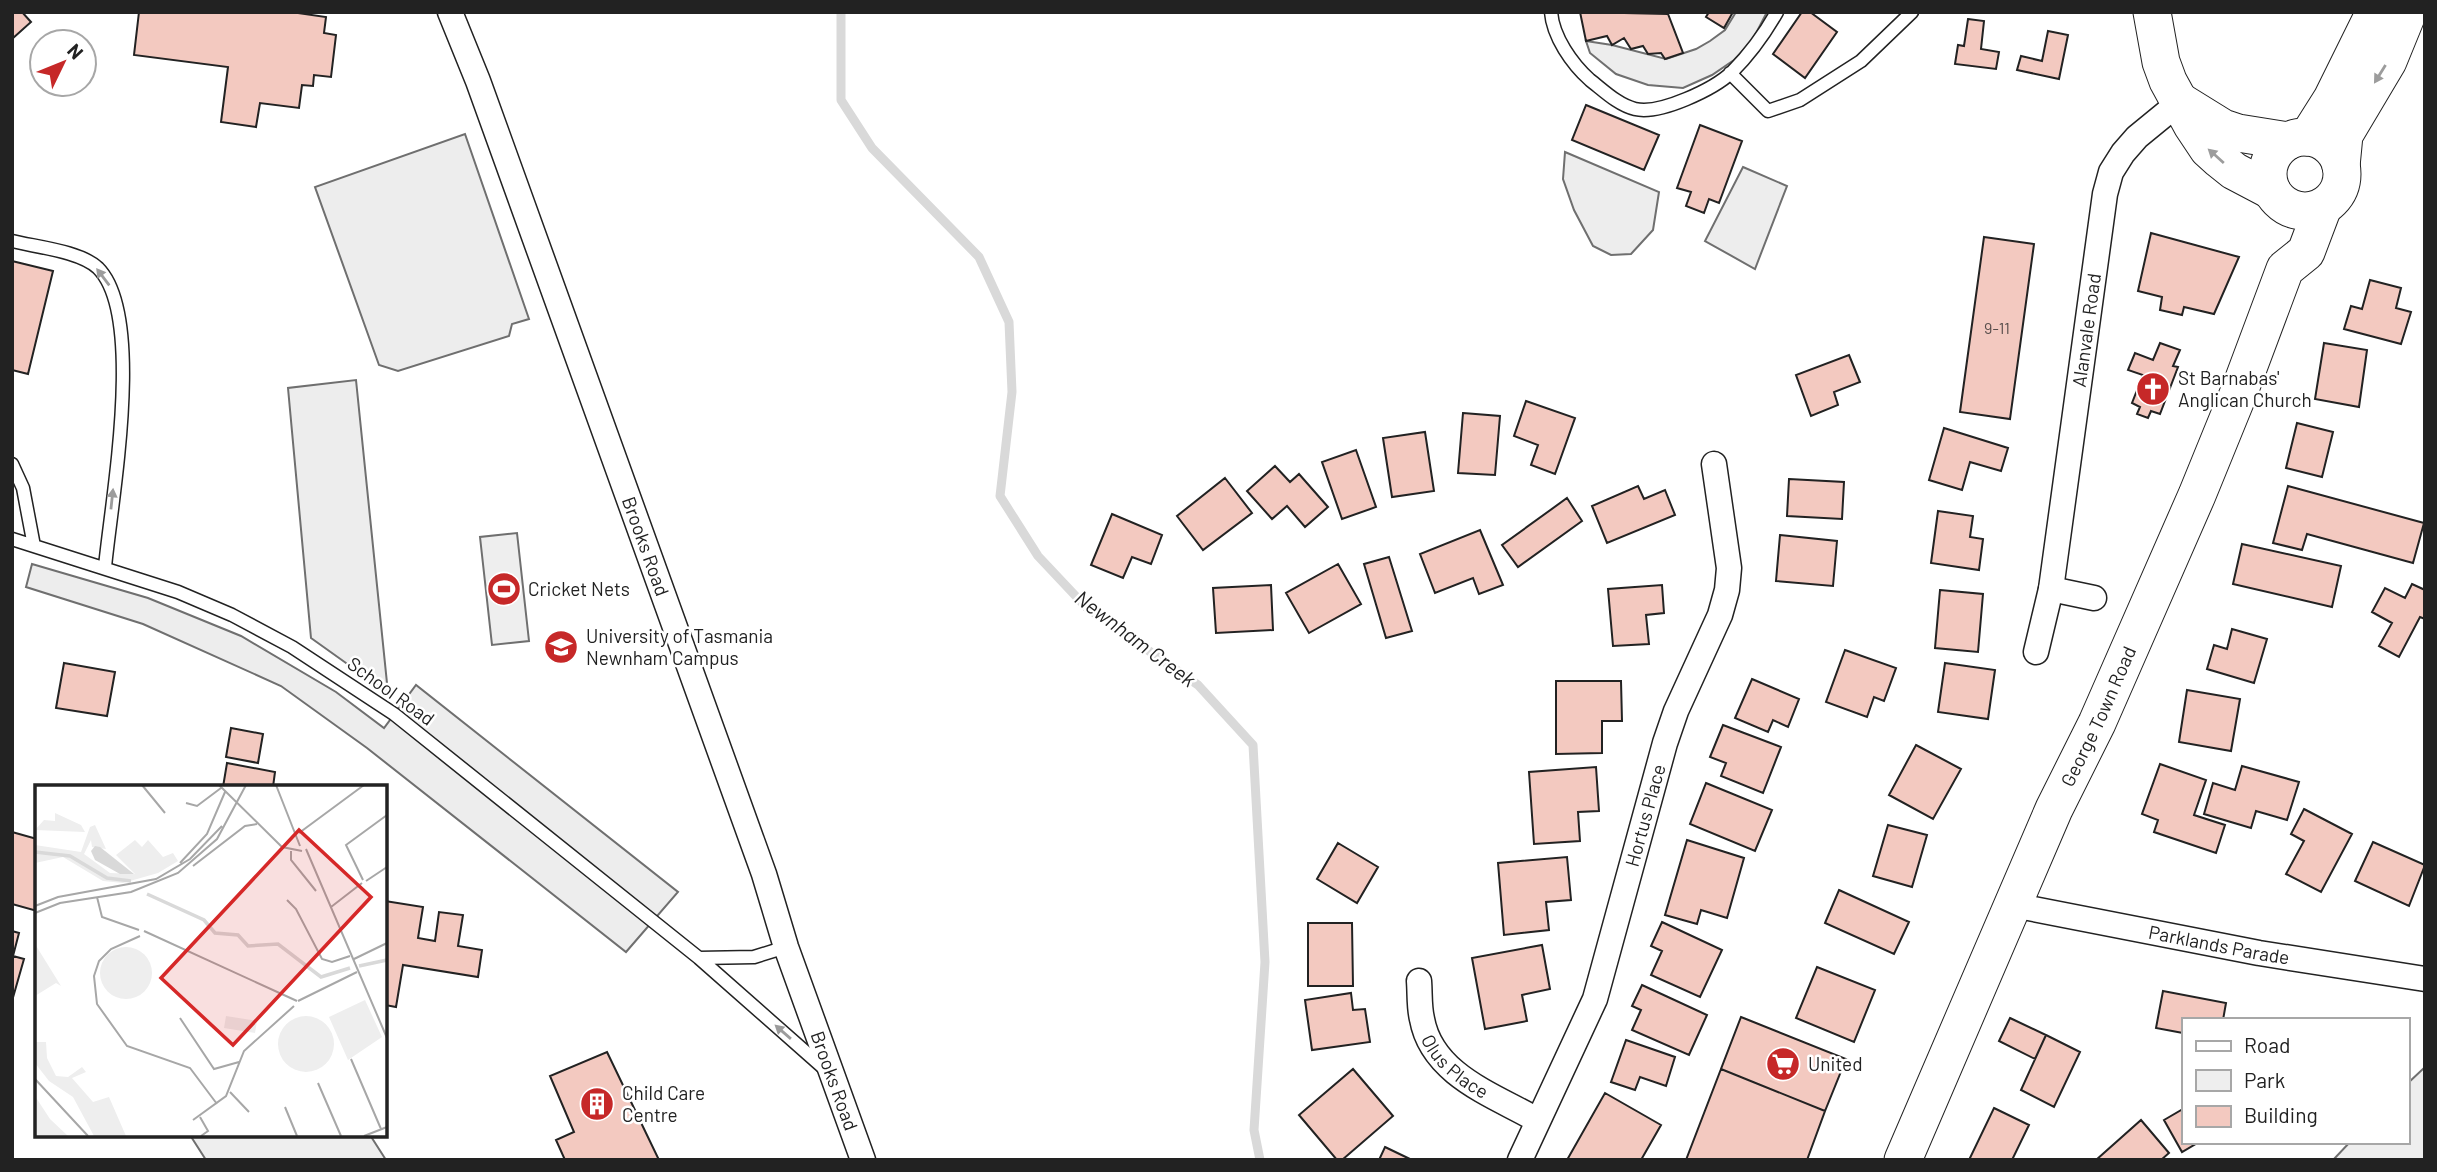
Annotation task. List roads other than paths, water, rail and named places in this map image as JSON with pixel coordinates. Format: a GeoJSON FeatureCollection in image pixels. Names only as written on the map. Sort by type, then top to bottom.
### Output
{"type":"FeatureCollection","features":[{"type":"Feature","properties":{"kind":"main road"},"geometry":{"type":"LineString","coordinates":[[2152,12],[2158,55],[2168,81],[2208,149],[2234,171],[2302,211],[2323,207],[2339,190],[2344,135],[2388,61],[2404,14]]}},
{"type":"Feature","properties":{"kind":"main road"},"geometry":{"type":"LineString","coordinates":[[2276,197],[2268,180],[2272,157],[2298,139],[2404,14]]}},
{"type":"Feature","properties":{"kind":"main road"},"geometry":{"type":"LineString","coordinates":[[2180,101],[2223,128],[2238,133],[2298,139],[2329,146],[2337,155],[2341,166]]}},
{"type":"Feature","properties":{"kind":"main road","name":"George Town Road"},"geometry":{"type":"LineString","coordinates":[[2276,197],[2285,269]]}},
{"type":"Feature","properties":{"kind":"main road","name":"George Town Road"},"geometry":{"type":"LineString","coordinates":[[1903,1160],[2054,809],[2097,723],[2197,495],[2285,269],[2306,252],[2323,207]]}},
{"type":"Feature","properties":{"kind":"street","name":"Brooks Road"},"geometry":{"type":"LineString","coordinates":[[450,12],[483,94],[764,874],[786,947],[863,1160]]}},
{"type":"Feature","properties":{"kind":"street","name":"Alanvale Road"},"geometry":{"type":"LineString","coordinates":[[2036,652],[2051,589],[2105,194],[2111,172],[2137,136],[2180,101]]}},
{"type":"Feature","properties":{"kind":"street","name":"Hortus Place"},"geometry":{"type":"LineString","coordinates":[[1520,1160],[1595,999],[1665,743],[1676,711],[1720,615],[1727,590],[1730,568],[1714,464]]}},
{"type":"Feature","properties":{"kind":"street"},"geometry":{"type":"LineString","coordinates":[[2051,589],[2094,598]]}},
{"type":"Feature","properties":{"kind":"street","name":"Parklands Parade"},"geometry":{"type":"LineString","coordinates":[[2013,905],[2259,953],[2425,979]]}},
{"type":"Feature","properties":{"kind":"street","name":"Olus Place"},"geometry":{"type":"LineString","coordinates":[[1419,981],[1422,1021],[1435,1052],[1453,1073],[1537,1119]]}},
{"type":"Feature","properties":{"kind":"lane"},"geometry":{"type":"LineString","coordinates":[[1551,12],[1563,47],[1582,72],[1610,96],[1634,109],[1659,110],[1682,101],[1730,73],[1777,12]]}},
{"type":"Feature","properties":{"kind":"lane"},"geometry":{"type":"LineString","coordinates":[[1730,73],[1768,111],[1800,100],[1861,61],[1912,12]]}},
{"type":"Feature","properties":{"kind":"lane"},"geometry":{"type":"LineString","coordinates":[[12,241],[82,258],[98,269],[111,288],[124,364],[123,420],[104,567]]}},
{"type":"Feature","properties":{"kind":"lane"},"geometry":{"type":"LineString","coordinates":[[12,464],[23,488],[34,546]]}},
{"type":"Feature","properties":{"kind":"lane","name":"School Road"},"geometry":{"type":"LineString","coordinates":[[12,539],[178,592],[232,615],[292,647],[345,680],[394,714],[699,958],[834,1077]]}},
{"type":"Feature","properties":{"kind":"lane"},"geometry":{"type":"LineString","coordinates":[[699,958],[754,957],[786,947]]}},
{"type":"Feature","properties":{"kind":"waterway","name":"Newnham Creek"},"geometry":{"type":"LineString","coordinates":[[841,12],[841,100],[872,148],[979,257],[1009,322],[1012,392],[1000,496],[1038,556],[1086,607],[1198,685],[1253,745],[1265,962],[1254,1130],[1260,1160]]}},
{"type":"Feature","properties":{"kind":"place","name":"St Barnabas' Anglican Church"},"geometry":{"type":"Point","coordinates":[2153,389]}},
{"type":"Feature","properties":{"kind":"place","name":"Cricket Nets"},"geometry":{"type":"Point","coordinates":[504,589]}},
{"type":"Feature","properties":{"kind":"place","name":"University of Tasmania Newnham Campus"},"geometry":{"type":"Point","coordinates":[561,647]}},
{"type":"Feature","properties":{"kind":"place","name":"United"},"geometry":{"type":"Point","coordinates":[1783,1064]}},
{"type":"Feature","properties":{"kind":"place","name":"Child Care Centre"},"geometry":{"type":"Point","coordinates":[597,1104]}}]}
